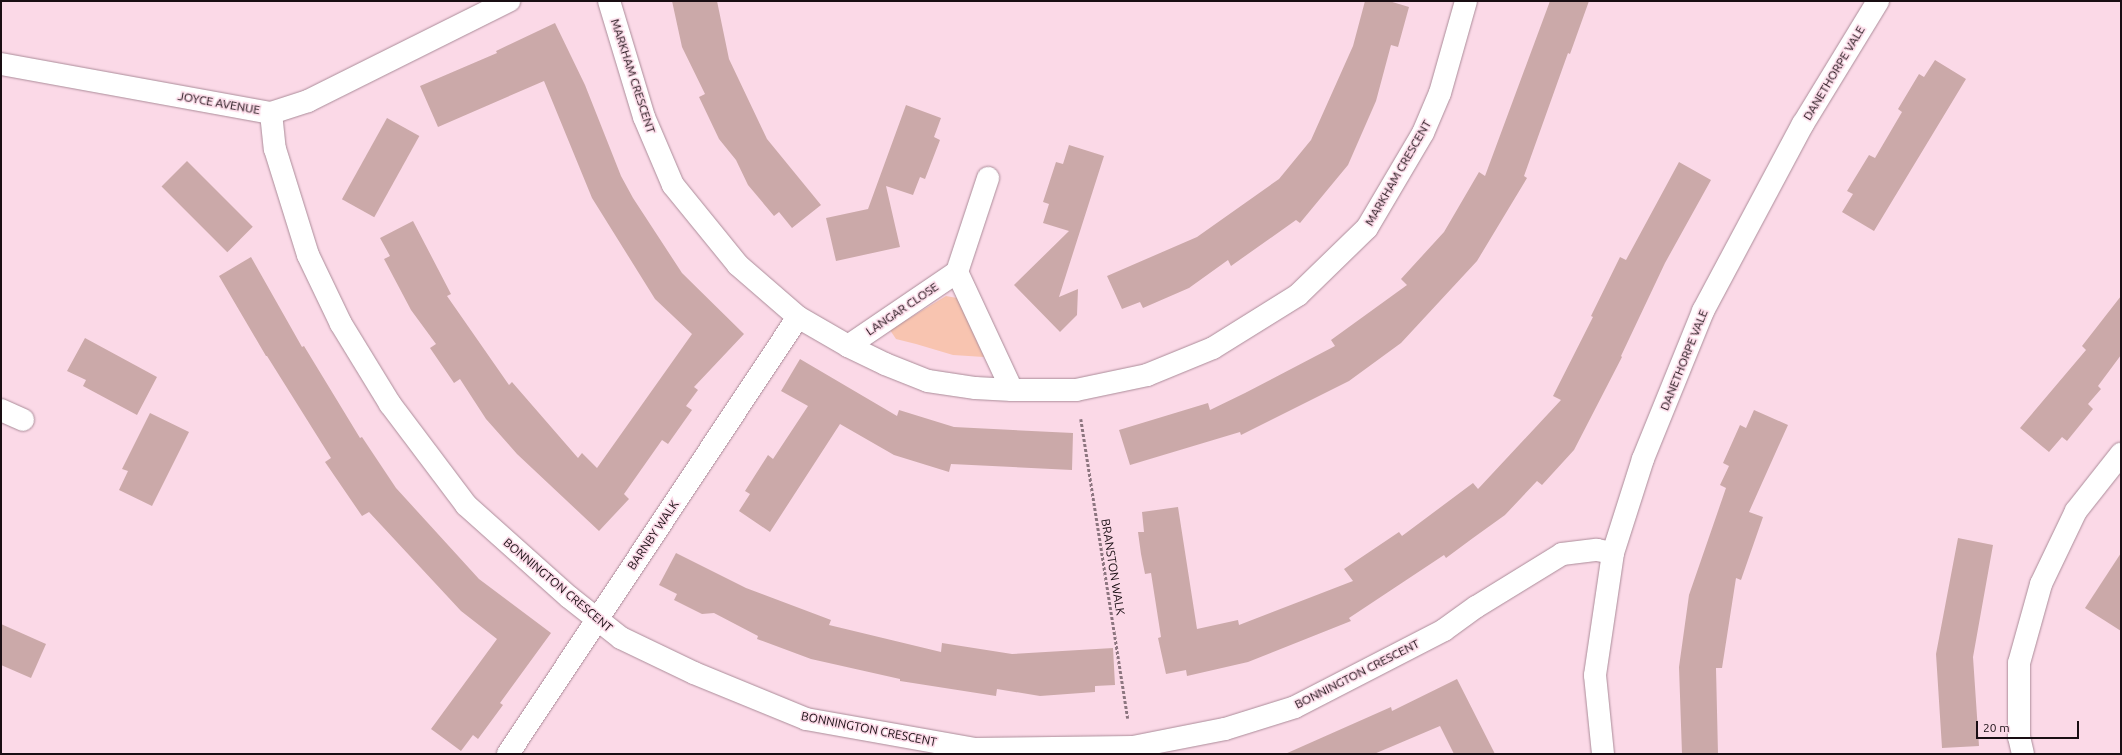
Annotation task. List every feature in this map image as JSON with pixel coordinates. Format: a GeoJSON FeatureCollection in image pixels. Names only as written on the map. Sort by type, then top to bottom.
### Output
{"type":"FeatureCollection","features":[{"type":"Feature","properties":{"kind":"street","name":"JOYCE AVENUE"},"geometry":{"type":"LineString","coordinates":[[1,64],[271,113],[308,101],[472,9],[509,1]]}},
{"type":"Feature","properties":{"kind":"street","name":"MARKHAM CRESCENT"},"geometry":{"type":"LineString","coordinates":[[609,1],[644,117],[673,185],[738,265],[798,317],[848,346],[885,364],[928,380],[975,388],[1012,390],[1076,390],[1147,375],[1213,348],[1298,294],[1367,228],[1423,133],[1440,93],[1466,1]]}},
{"type":"Feature","properties":{"kind":"street","name":"DANETHORPE VALE"},"geometry":{"type":"LineString","coordinates":[[1603,754],[1596,676],[1613,553],[1643,459],[1703,311],[1804,124],[1878,1]]}},
{"type":"Feature","properties":{"kind":"street","name":"BONNINGTON CRESCENT"},"geometry":{"type":"LineString","coordinates":[[271,113],[275,149],[308,255],[341,324],[390,404],[466,505],[569,597],[598,618],[621,638],[694,673],[806,719],[975,749],[1133,747],[1226,729],[1295,707],[1444,630],[1476,607],[1562,554],[1597,550],[1613,553]]}},
{"type":"Feature","properties":{"kind":"street"},"geometry":{"type":"LineString","coordinates":[[988,178],[956,272],[1012,390]]}},
{"type":"Feature","properties":{"kind":"street","name":"LANGAR CLOSE"},"geometry":{"type":"LineString","coordinates":[[848,346],[956,272]]}},
{"type":"Feature","properties":{"kind":"street","name":"BARNBY WALK"},"geometry":{"type":"LineString","coordinates":[[508,754],[798,317]]}},
{"type":"Feature","properties":{"kind":"street"},"geometry":{"type":"LineString","coordinates":[[1,410],[23,420]]}},
{"type":"Feature","properties":{"kind":"street"},"geometry":{"type":"LineString","coordinates":[[2023,754],[2019,737],[2019,663],[2041,584],[2076,512],[2121,454]]}},
{"type":"Feature","properties":{"kind":"path","name":"BRANSTON WALK"},"geometry":{"type":"LineString","coordinates":[[1076,390],[1133,747]]}},
{"type":"Feature","properties":{"kind":"shaded area"},"geometry":{"type":"Polygon","coordinates":[[[946,296],[957,298],[984,357],[953,355],[896,339],[890,330],[946,296]]]}},
{"type":"Feature","properties":{"kind":"building"},"geometry":{"type":"Polygon","coordinates":[[[672,1],[717,1],[729,59],[767,139],[821,205],[792,228],[779,212],[774,216],[748,185],[736,160],[719,139],[699,97],[705,94],[682,47],[672,1]]]}},
{"type":"Feature","properties":{"kind":"building"},"geometry":{"type":"Polygon","coordinates":[[[1365,1],[1389,1],[1409,7],[1398,47],[1391,45],[1376,101],[1348,165],[1300,223],[1296,220],[1231,266],[1228,260],[1189,288],[1143,308],[1140,302],[1122,309],[1107,276],[1197,237],[1279,179],[1311,140],[1353,46],[1365,1]]]}},
{"type":"Feature","properties":{"kind":"building"},"geometry":{"type":"Polygon","coordinates":[[[1550,1],[1589,1],[1570,54],[1568,53],[1524,176],[1527,178],[1477,261],[1401,343],[1349,381],[1241,435],[1240,432],[1130,465],[1119,430],[1208,403],[1210,410],[1245,393],[1335,346],[1331,340],[1407,285],[1401,279],[1444,232],[1479,172],[1485,176],[1550,1]]]}},
{"type":"Feature","properties":{"kind":"building"},"geometry":{"type":"Polygon","coordinates":[[[555,23],[585,85],[621,176],[633,198],[682,273],[744,334],[694,387],[698,390],[686,406],[692,410],[668,444],[662,440],[624,494],[629,499],[599,531],[517,454],[486,419],[460,379],[454,383],[430,348],[436,344],[411,310],[384,259],[390,256],[380,238],[413,221],[451,294],[447,296],[509,385],[512,382],[578,458],[582,453],[597,468],[692,334],[655,299],[592,198],[544,81],[438,127],[420,86],[497,53],[496,51],[555,23]]]}},
{"type":"Feature","properties":{"kind":"building"},"geometry":{"type":"Polygon","coordinates":[[[1935,60],[1966,79],[1874,231],[1842,212],[1853,194],[1847,191],[1869,155],[1875,158],[1902,112],[1898,109],[1919,74],[1924,77],[1935,60]]]}},
{"type":"Feature","properties":{"kind":"building"},"geometry":{"type":"Polygon","coordinates":[[[906,105],[941,118],[934,137],[940,140],[925,179],[920,177],[913,195],[886,186],[900,247],[836,261],[826,218],[868,209],[906,105]]]}},
{"type":"Feature","properties":{"kind":"building"},"geometry":{"type":"Polygon","coordinates":[[[387,118],[419,136],[374,217],[342,199],[387,118]]]}},
{"type":"Feature","properties":{"kind":"building"},"geometry":{"type":"Polygon","coordinates":[[[1069,145],[1104,156],[1059,297],[1078,289],[1077,315],[1060,332],[1014,285],[1069,231],[1043,223],[1049,204],[1043,202],[1056,162],[1063,164],[1069,145]]]}},
{"type":"Feature","properties":{"kind":"building"},"geometry":{"type":"Polygon","coordinates":[[[187,161],[253,227],[227,252],[162,186],[187,161]]]}},
{"type":"Feature","properties":{"kind":"building"},"geometry":{"type":"Polygon","coordinates":[[[1679,162],[1711,180],[1665,263],[1621,356],[1622,357],[1574,450],[1542,485],[1537,481],[1505,515],[1446,558],[1444,555],[1349,618],[1351,621],[1248,662],[1187,676],[1186,670],[1166,674],[1158,638],[1161,637],[1151,573],[1145,574],[1141,554],[1138,532],[1144,532],[1142,512],[1178,507],[1197,629],[1238,620],[1239,625],[1353,581],[1344,569],[1399,532],[1402,536],[1473,483],[1478,489],[1561,400],[1553,396],[1593,317],[1591,316],[1620,257],[1626,260],[1679,162]]]}},
{"type":"Feature","properties":{"kind":"building"},"geometry":{"type":"Polygon","coordinates":[[[251,257],[302,347],[304,346],[360,438],[362,437],[396,488],[479,579],[551,633],[500,703],[503,705],[478,739],[473,735],[461,751],[431,729],[497,639],[461,611],[369,512],[362,516],[325,462],[331,458],[266,356],[219,276],[251,257]]]}},
{"type":"Feature","properties":{"kind":"building"},"geometry":{"type":"Polygon","coordinates":[[[2121,296],[2121,355],[2098,386],[2101,389],[2088,404],[2093,409],[2067,441],[2062,437],[2049,452],[2020,428],[2086,350],[2082,346],[2121,296]]]}},
{"type":"Feature","properties":{"kind":"building"},"geometry":{"type":"Polygon","coordinates":[[[85,338],[157,377],[137,415],[83,386],[86,380],[67,371],[85,338]]]}},
{"type":"Feature","properties":{"kind":"building"},"geometry":{"type":"Polygon","coordinates":[[[800,359],[897,416],[899,410],[954,427],[1073,433],[1072,470],[951,464],[949,472],[894,455],[840,424],[770,532],[739,511],[750,494],[745,491],[768,455],[773,459],[808,406],[781,391],[800,359]]]}},
{"type":"Feature","properties":{"kind":"building"},"geometry":{"type":"Polygon","coordinates":[[[1754,410],[1788,425],[1749,512],[1763,517],[1741,580],[1736,578],[1722,668],[1716,668],[1718,754],[1682,754],[1679,667],[1689,595],[1726,488],[1720,485],[1729,466],[1723,463],[1740,425],[1746,428],[1754,410]]]}},
{"type":"Feature","properties":{"kind":"building"},"geometry":{"type":"Polygon","coordinates":[[[150,413],[189,432],[152,506],[119,490],[128,471],[122,469],[150,413]]]}},
{"type":"Feature","properties":{"kind":"building"},"geometry":{"type":"Polygon","coordinates":[[[1958,538],[1993,545],[1973,657],[1979,746],[1942,748],[1936,654],[1958,538]]]}},
{"type":"Feature","properties":{"kind":"building"},"geometry":{"type":"Polygon","coordinates":[[[676,553],[746,588],[831,620],[829,625],[941,652],[942,643],[1012,654],[1113,648],[1115,685],[1095,686],[1095,692],[1040,696],[997,689],[996,696],[900,681],[900,679],[811,659],[757,639],[758,636],[714,613],[702,614],[674,600],[677,594],[659,585],[676,553]]]}},
{"type":"Feature","properties":{"kind":"building"},"geometry":{"type":"Polygon","coordinates":[[[2121,553],[2121,631],[2085,608],[2121,553]]]}},
{"type":"Feature","properties":{"kind":"building"},"geometry":{"type":"Polygon","coordinates":[[[1,624],[46,644],[31,678],[1,665],[1,624]]]}},
{"type":"Feature","properties":{"kind":"building"},"geometry":{"type":"Polygon","coordinates":[[[1457,679],[1495,754],[1454,754],[1440,726],[1374,754],[1285,754],[1391,707],[1392,711],[1457,679]]]}}]}
